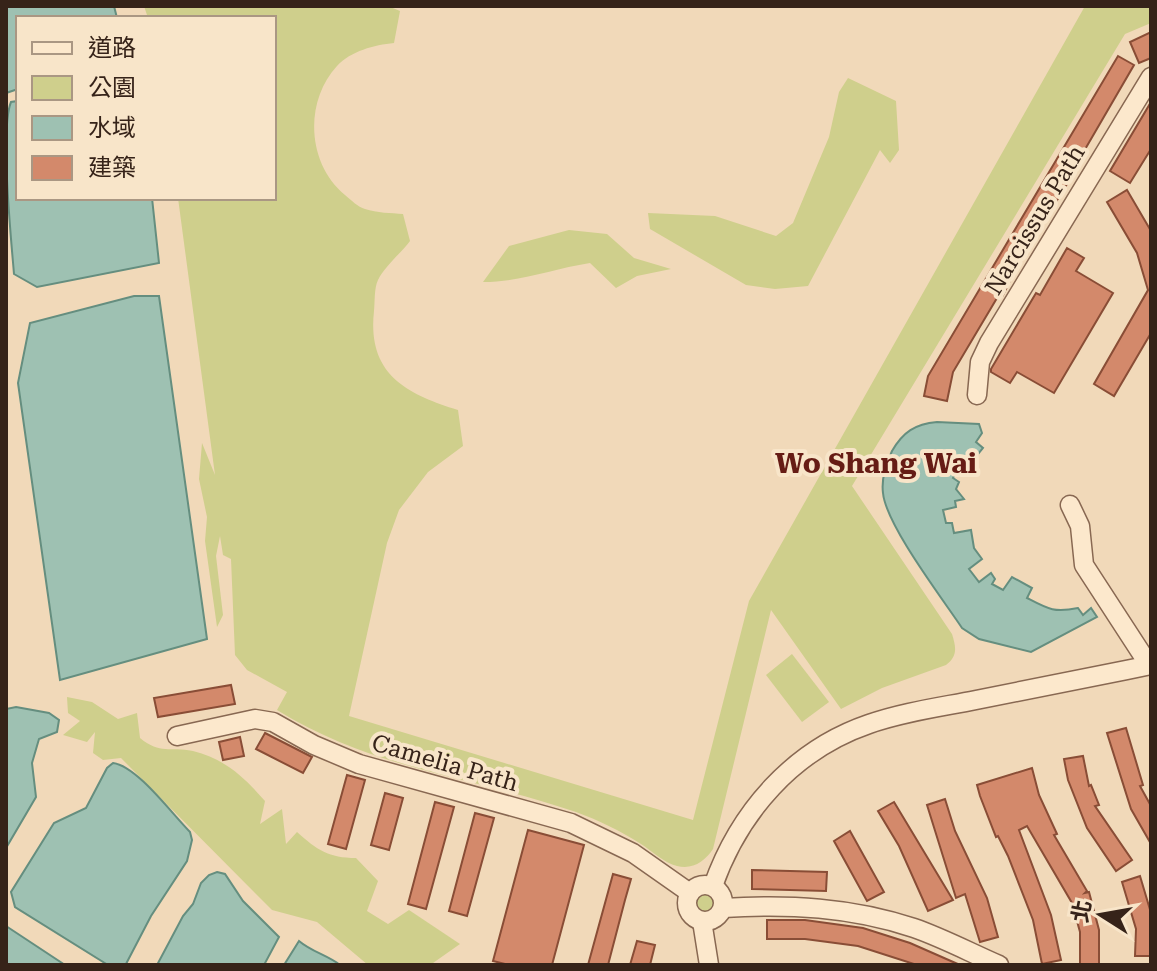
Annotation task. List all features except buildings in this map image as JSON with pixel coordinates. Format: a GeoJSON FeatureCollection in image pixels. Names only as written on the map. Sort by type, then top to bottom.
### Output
{"type":"FeatureCollection","features":[{"type":"Feature","properties":{"kind":"street","name":"Narcissus Path"},"geometry":{"type":"LineString","coordinates":[[977,395],[980,362],[989,343],[1151,77]]}},
{"type":"Feature","properties":{"kind":"street"},"geometry":{"type":"LineString","coordinates":[[713,886],[736,833],[760,800],[809,755],[846,733],[909,713],[1150,665],[1084,565],[1080,526],[1070,505]]}},
{"type":"Feature","properties":{"kind":"street","name":"Camelia Path"},"geometry":{"type":"LineString","coordinates":[[177,736],[255,719],[267,720],[359,764],[571,823],[633,853],[690,893]]}},
{"type":"Feature","properties":{"kind":"street"},"geometry":{"type":"LineString","coordinates":[[702,921],[715,918],[723,908],[722,895],[713,886],[700,885],[690,893],[688,906],[691,913],[702,921],[709,965]]}},
{"type":"Feature","properties":{"kind":"street"},"geometry":{"type":"LineString","coordinates":[[723,908],[802,906],[859,913],[914,928],[999,965]]}},
{"type":"Feature","properties":{"kind":"green space"},"geometry":{"type":"Polygon","coordinates":[[[144,6],[388,6],[400,11],[394,43],[371,47],[349,56],[326,81],[315,115],[314,133],[323,167],[345,195],[365,209],[403,214],[410,241],[385,270],[376,287],[373,333],[377,351],[384,366],[407,388],[458,410],[463,446],[428,472],[399,510],[387,543],[349,716],[693,820],[749,601],[1085,6],[1151,6],[1151,23],[1125,34],[852,486],[952,634],[955,651],[950,662],[882,688],[841,709],[771,610],[713,849],[702,861],[688,867],[667,862],[626,835],[584,815],[387,759],[313,730],[277,710],[287,692],[247,670],[235,655],[231,559],[223,555],[220,536],[216,556],[223,615],[217,627],[205,541],[207,517],[199,479],[202,443],[215,475],[178,200],[276,200],[276,16],[147,16],[144,6]]]}},
{"type":"Feature","properties":{"kind":"green space"},"geometry":{"type":"Polygon","coordinates":[[[848,78],[896,101],[899,150],[890,163],[880,150],[808,286],[775,289],[746,285],[650,229],[648,213],[715,216],[776,236],[793,223],[829,137],[839,92],[848,78]]]}},
{"type":"Feature","properties":{"kind":"green space"},"geometry":{"type":"Polygon","coordinates":[[[569,230],[607,234],[634,258],[671,269],[637,276],[616,288],[590,263],[524,278],[483,282],[509,246],[569,230]]]}},
{"type":"Feature","properties":{"kind":"green space"},"geometry":{"type":"Polygon","coordinates":[[[792,654],[829,702],[802,722],[766,675],[792,654]]]}},
{"type":"Feature","properties":{"kind":"green space"},"geometry":{"type":"Polygon","coordinates":[[[67,697],[92,702],[118,719],[137,713],[140,738],[147,743],[160,748],[204,754],[224,764],[265,801],[260,824],[282,809],[286,844],[297,832],[324,852],[356,858],[378,881],[367,911],[388,924],[409,910],[460,944],[433,963],[435,965],[368,965],[317,922],[272,910],[121,758],[103,760],[93,753],[95,732],[87,742],[63,735],[80,721],[68,713],[67,697]]]}},
{"type":"Feature","properties":{"kind":"green space"},"geometry":{"type":"Polygon","coordinates":[[[705,892],[712,895],[715,902],[712,909],[705,912],[698,909],[695,902],[698,895],[705,892]]]}},
{"type":"Feature","properties":{"kind":"water"},"geometry":{"type":"Polygon","coordinates":[[[6,6],[114,6],[116,16],[16,16],[16,90],[6,93],[6,6]]]}},
{"type":"Feature","properties":{"kind":"water"},"geometry":{"type":"Polygon","coordinates":[[[16,101],[16,200],[152,200],[159,263],[37,287],[14,274],[6,135],[11,102],[16,101]]]}},
{"type":"Feature","properties":{"kind":"water"},"geometry":{"type":"Polygon","coordinates":[[[134,296],[159,296],[207,639],[60,680],[18,383],[30,323],[134,296]]]}},
{"type":"Feature","properties":{"kind":"water"},"geometry":{"type":"Polygon","coordinates":[[[937,422],[979,424],[982,433],[976,442],[983,448],[966,469],[959,466],[953,478],[959,482],[956,489],[964,499],[955,501],[956,507],[943,510],[946,523],[952,523],[954,533],[971,530],[974,548],[982,559],[969,569],[979,582],[991,573],[995,579],[992,584],[1003,590],[1012,577],[1032,588],[1027,598],[1040,605],[1057,610],[1078,608],[1083,615],[1091,608],[1097,617],[1031,652],[979,639],[962,628],[904,542],[886,507],[883,493],[884,471],[896,444],[910,430],[937,422]]]}},
{"type":"Feature","properties":{"kind":"water"},"geometry":{"type":"Polygon","coordinates":[[[16,707],[49,713],[59,720],[57,732],[39,739],[32,763],[36,797],[6,848],[6,709],[16,707]]]}},
{"type":"Feature","properties":{"kind":"water"},"geometry":{"type":"Polygon","coordinates":[[[113,763],[143,781],[190,832],[192,840],[187,861],[151,916],[126,964],[108,965],[15,907],[11,892],[54,823],[86,808],[107,768],[113,763]]]}},
{"type":"Feature","properties":{"kind":"water"},"geometry":{"type":"Polygon","coordinates":[[[217,872],[225,874],[243,901],[279,937],[264,965],[157,965],[183,916],[193,904],[201,883],[217,872]]]}},
{"type":"Feature","properties":{"kind":"water"},"geometry":{"type":"Polygon","coordinates":[[[6,926],[65,965],[6,965],[6,926]]]}},
{"type":"Feature","properties":{"kind":"water"},"geometry":{"type":"Polygon","coordinates":[[[299,941],[309,948],[340,965],[284,965],[299,941]]]}},
{"type":"Feature","properties":{"kind":"district","name":"Wo Shang Wai"},"geometry":{"type":"Point","coordinates":[876,463]}}]}
